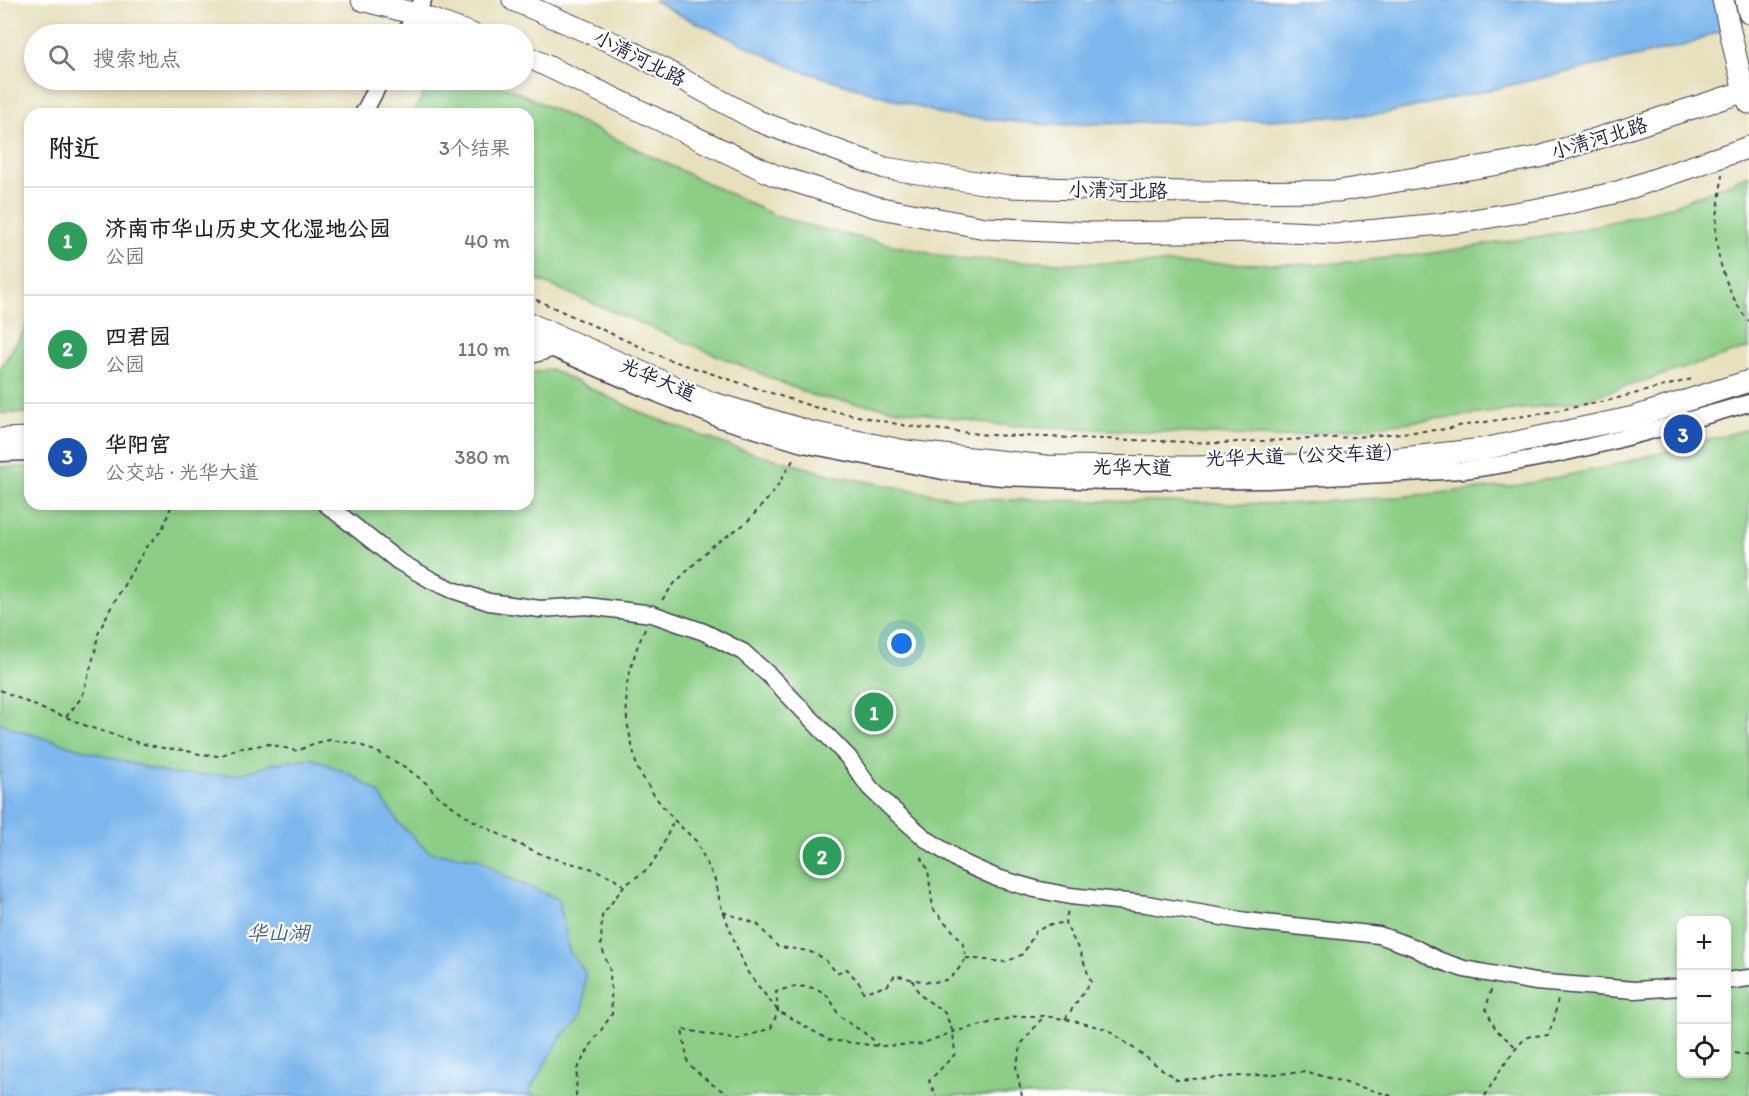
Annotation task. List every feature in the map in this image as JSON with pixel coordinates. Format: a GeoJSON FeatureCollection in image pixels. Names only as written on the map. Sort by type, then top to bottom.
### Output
{"type":"FeatureCollection","features":[{"type":"Feature","properties":{"kind":"main road"},"geometry":{"type":"LineString","coordinates":[[362,0],[419,7],[452,24]]}},
{"type":"Feature","properties":{"kind":"main road","name":"小清河北路"},"geometry":{"type":"LineString","coordinates":[[513,0],[627,49],[758,121],[885,168],[1009,188],[1183,192],[1339,191],[1539,157],[1747,95]]}},
{"type":"Feature","properties":{"kind":"main road"},"geometry":{"type":"LineString","coordinates":[[1723,0],[1747,95]]}},
{"type":"Feature","properties":{"kind":"main road"},"geometry":{"type":"LineString","coordinates":[[1746,0],[1749,13]]}},
{"type":"Feature","properties":{"kind":"main road"},"geometry":{"type":"LineString","coordinates":[[534,60],[774,175],[876,207],[985,228],[1091,233],[1267,231],[1336,234],[1453,223],[1556,206],[1618,192],[1749,147]]}},
{"type":"Feature","properties":{"kind":"main road","name":"光华大道"},"geometry":{"type":"LineString","coordinates":[[536,340],[710,402],[812,432],[906,451],[1046,466],[1273,466],[1367,462],[1483,449],[1634,417],[1749,381]]}},
{"type":"Feature","properties":{"kind":"main road"},"geometry":{"type":"LineString","coordinates":[[0,439],[24,438]]}},
{"type":"Feature","properties":{"kind":"street"},"geometry":{"type":"LineString","coordinates":[[410,24],[419,7]]}},
{"type":"Feature","properties":{"kind":"street"},"geometry":{"type":"LineString","coordinates":[[366,108],[376,90]]}},
{"type":"Feature","properties":{"kind":"street","name":"光华大道（公交车道）"},"geometry":{"type":"LineString","coordinates":[[536,340],[720,419],[803,444],[943,471],[1002,477],[1107,481],[1279,480],[1494,466],[1678,424],[1749,403]]}},
{"type":"Feature","properties":{"kind":"street"},"geometry":{"type":"LineString","coordinates":[[0,453],[24,452]]}},
{"type":"Feature","properties":{"kind":"street"},"geometry":{"type":"LineString","coordinates":[[334,510],[398,561],[453,590],[489,602],[540,609],[586,606],[652,614],[704,632],[743,652],[771,675],[848,757],[870,789],[926,838],[963,863],[997,878],[1070,896],[1146,904],[1246,921],[1378,935],[1464,969],[1495,975],[1560,984],[1635,990],[1677,987]]}},
{"type":"Feature","properties":{"kind":"street"},"geometry":{"type":"LineString","coordinates":[[1731,980],[1749,978]]}},
{"type":"Feature","properties":{"kind":"path"},"geometry":{"type":"LineString","coordinates":[[1723,156],[1720,205],[1716,227],[1721,266],[1728,288],[1749,321]]}},
{"type":"Feature","properties":{"kind":"path"},"geometry":{"type":"LineString","coordinates":[[534,299],[667,359],[814,407],[907,426],[988,435],[1217,443],[1447,429],[1606,401],[1695,378]]}},
{"type":"Feature","properties":{"kind":"path"},"geometry":{"type":"LineString","coordinates":[[803,444],[773,493],[746,523],[711,547],[674,584],[652,614],[636,650],[626,687],[627,722],[637,768],[656,798],[674,820],[696,841],[716,882],[723,912],[748,973],[778,1011],[829,1040],[879,1046],[921,1044],[953,1032],[1018,1016],[1044,1016],[1107,1029],[1177,1080],[1308,1072],[1392,1096]]}},
{"type":"Feature","properties":{"kind":"path"},"geometry":{"type":"LineString","coordinates":[[66,717],[82,697],[98,634],[109,611],[146,547],[162,530],[170,510]]}},
{"type":"Feature","properties":{"kind":"path"},"geometry":{"type":"LineString","coordinates":[[0,690],[88,727],[139,743],[204,755],[220,756],[236,749],[269,744],[297,751],[315,743],[330,740],[358,744],[405,767],[426,783],[438,796],[472,820],[548,857],[593,869],[614,878],[624,886]]}},
{"type":"Feature","properties":{"kind":"path"},"geometry":{"type":"LineString","coordinates":[[576,1096],[578,1069],[612,1014],[610,971],[601,945],[602,916],[624,886],[649,868],[660,851],[674,820]]}},
{"type":"Feature","properties":{"kind":"path"},"geometry":{"type":"LineString","coordinates":[[926,838],[922,859],[928,870],[933,909],[962,941],[966,958]]}},
{"type":"Feature","properties":{"kind":"path"},"geometry":{"type":"LineString","coordinates":[[1065,1019],[1091,982],[1081,954],[1065,923],[1070,896]]}},
{"type":"Feature","properties":{"kind":"path"},"geometry":{"type":"LineString","coordinates":[[723,912],[757,924],[778,947],[809,950],[829,962],[836,973],[847,969],[860,984],[863,992],[887,986],[895,975],[932,982],[951,977],[966,958]]}},
{"type":"Feature","properties":{"kind":"path"},"geometry":{"type":"LineString","coordinates":[[966,958],[1006,962],[1023,954],[1036,931],[1051,924],[1065,923]]}},
{"type":"Feature","properties":{"kind":"path"},"geometry":{"type":"LineString","coordinates":[[1495,975],[1486,1009],[1496,1030],[1516,1047]]}},
{"type":"Feature","properties":{"kind":"path"},"geometry":{"type":"LineString","coordinates":[[911,979],[920,995],[945,1013],[953,1032],[955,1054],[929,1081],[936,1096]]}},
{"type":"Feature","properties":{"kind":"path"},"geometry":{"type":"LineString","coordinates":[[1485,1096],[1516,1047],[1527,1038],[1548,1035],[1554,1020],[1560,984]]}},
{"type":"Feature","properties":{"kind":"path"},"geometry":{"type":"LineString","coordinates":[[730,1096],[709,1083],[688,1064],[682,1029],[737,1040],[771,1028],[778,1011],[776,992],[792,986],[815,988],[830,999],[838,1016],[871,1037],[879,1046]]}},
{"type":"Feature","properties":{"kind":"path"},"geometry":{"type":"LineString","coordinates":[[1022,1096],[1016,1067],[1022,1043],[1044,1016]]}},
{"type":"Feature","properties":{"kind":"path"},"geometry":{"type":"LineString","coordinates":[[1731,1052],[1749,1056]]}},
{"type":"Feature","properties":{"kind":"green space"},"geometry":{"type":"Polygon","coordinates":[[[426,90],[513,90],[776,216],[817,228],[951,258],[1061,263],[1329,264],[1426,254],[1579,230],[1673,206],[1749,175],[1749,348],[1572,403],[1281,437],[999,425],[816,397],[534,279],[534,108],[416,108],[426,90]]]}},
{"type":"Feature","properties":{"kind":"green space"},"geometry":{"type":"Polygon","coordinates":[[[24,331],[24,413],[0,413],[0,369],[24,331]]]}},
{"type":"Feature","properties":{"kind":"green space"},"geometry":{"type":"Polygon","coordinates":[[[550,369],[644,414],[732,447],[832,475],[959,499],[1285,504],[1397,497],[1520,485],[1607,467],[1749,429],[1749,1096],[0,1096],[0,467],[24,467],[24,510],[534,510],[534,373],[550,369]]]}},
{"type":"Feature","properties":{"kind":"water"},"geometry":{"type":"Polygon","coordinates":[[[654,0],[1749,0],[1749,19],[1687,45],[1383,114],[1271,120],[1049,125],[944,115],[796,69],[678,14],[654,0]]]}},
{"type":"Feature","properties":{"kind":"water","name":"华山湖"},"geometry":{"type":"Polygon","coordinates":[[[0,722],[19,731],[169,774],[244,773],[276,763],[312,758],[350,774],[378,792],[399,823],[429,852],[478,858],[508,878],[559,899],[569,951],[585,972],[583,1013],[561,1037],[530,1090],[533,1096],[0,1096],[0,722]]]}},
{"type":"Feature","properties":{"kind":"place","name":"华阳宫"},"geometry":{"type":"Point","coordinates":[1683,434]}},
{"type":"Feature","properties":{"kind":"place","name":"济南市华山历史文化湿地公园"},"geometry":{"type":"Point","coordinates":[874,712]}},
{"type":"Feature","properties":{"kind":"place","name":"四君园"},"geometry":{"type":"Point","coordinates":[822,856]}}]}
